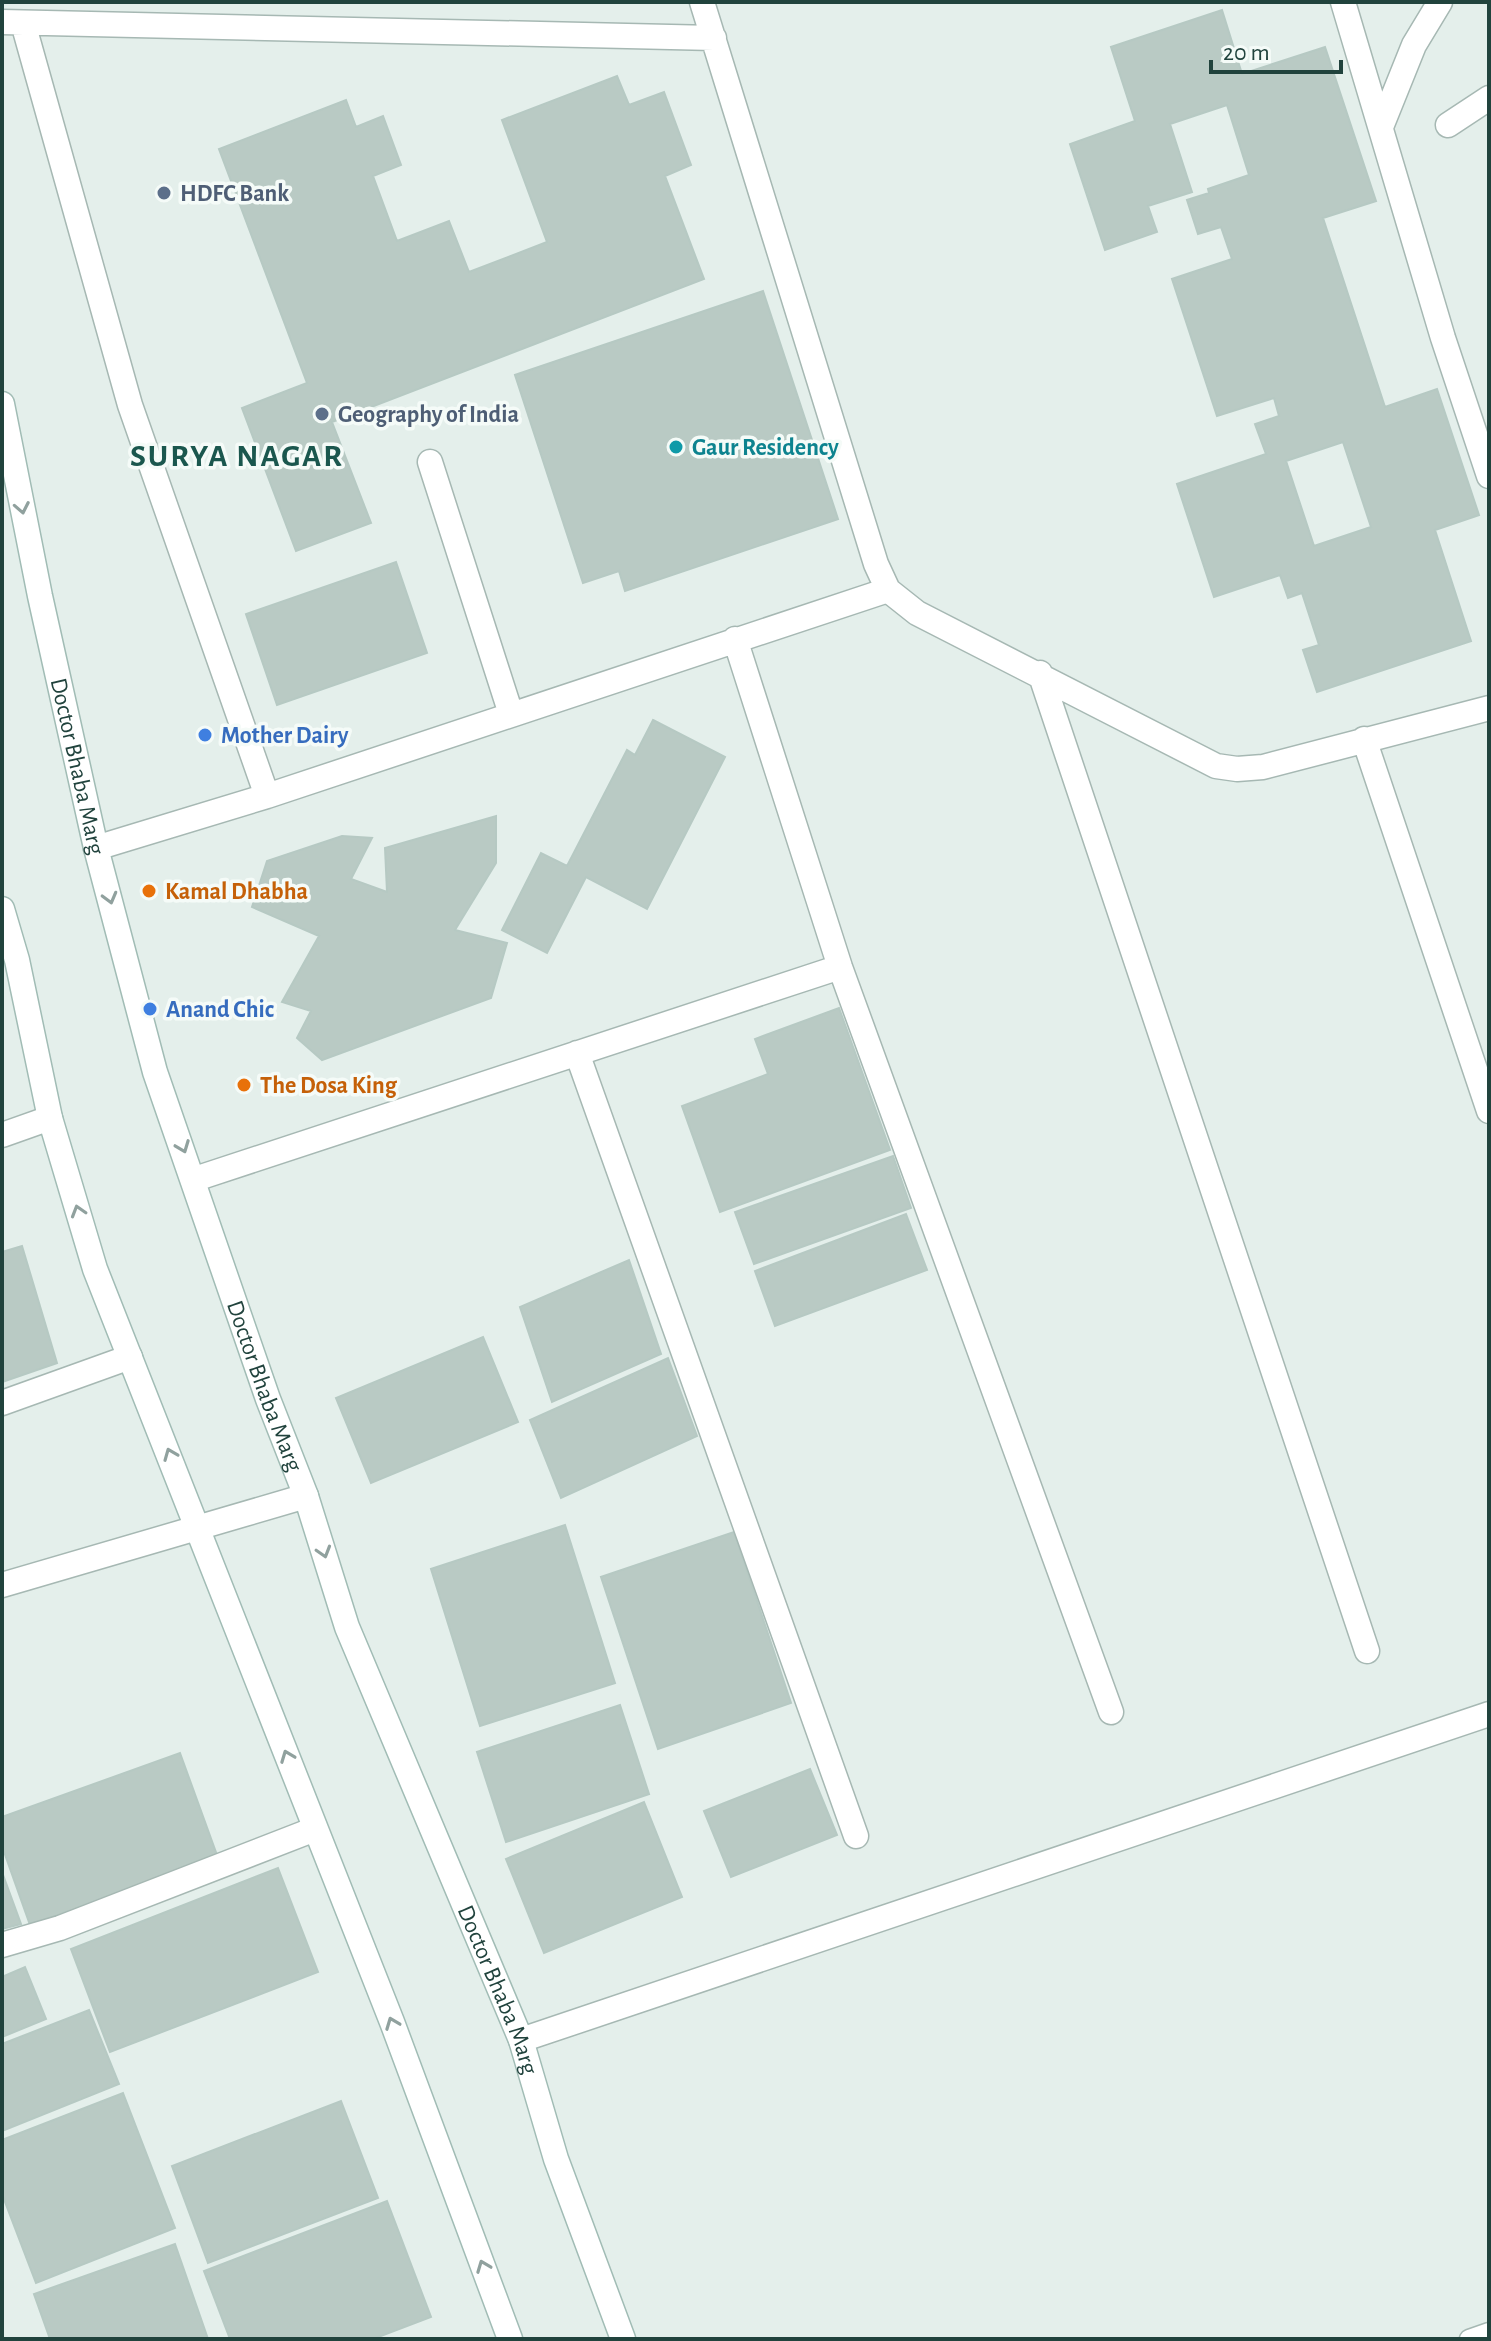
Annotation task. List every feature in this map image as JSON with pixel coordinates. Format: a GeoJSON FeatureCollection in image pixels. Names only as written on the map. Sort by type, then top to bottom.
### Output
{"type":"FeatureCollection","features":[{"type":"Feature","properties":{"kind":"street"},"geometry":{"type":"LineString","coordinates":[[702,2],[876,564],[888,590],[917,613],[1040,673],[1216,766],[1237,769],[1263,767],[1489,708]]}},
{"type":"Feature","properties":{"kind":"street"},"geometry":{"type":"LineString","coordinates":[[1343,2],[1489,476]]}},
{"type":"Feature","properties":{"kind":"street"},"geometry":{"type":"LineString","coordinates":[[1381,127],[1414,45],[1440,2]]}},
{"type":"Feature","properties":{"kind":"street"},"geometry":{"type":"LineString","coordinates":[[267,796],[130,405],[12,22],[714,38]]}},
{"type":"Feature","properties":{"kind":"street"},"geometry":{"type":"LineString","coordinates":[[1448,125],[1489,98]]}},
{"type":"Feature","properties":{"kind":"street","name":"Doctor Bhaba Marg"},"geometry":{"type":"LineString","coordinates":[[2,404],[40,596],[96,848],[155,1072],[195,1179],[268,1399],[306,1496],[347,1627],[521,2040],[556,2159],[623,2339]]}},
{"type":"Feature","properties":{"kind":"street"},"geometry":{"type":"LineString","coordinates":[[430,462],[511,714]]}},
{"type":"Feature","properties":{"kind":"street"},"geometry":{"type":"LineString","coordinates":[[96,848],[267,796],[888,590]]}},
{"type":"Feature","properties":{"kind":"street"},"geometry":{"type":"LineString","coordinates":[[735,639],[840,967],[1111,1712]]}},
{"type":"Feature","properties":{"kind":"street"},"geometry":{"type":"LineString","coordinates":[[1040,673],[1367,1651]]}},
{"type":"Feature","properties":{"kind":"street"},"geometry":{"type":"LineString","coordinates":[[1364,739],[1489,1111]]}},
{"type":"Feature","properties":{"kind":"street"},"geometry":{"type":"LineString","coordinates":[[2,909],[17,960],[50,1118],[95,1269],[199,1526],[510,2339]]}},
{"type":"Feature","properties":{"kind":"street"},"geometry":{"type":"LineString","coordinates":[[195,1179],[840,967]]}},
{"type":"Feature","properties":{"kind":"street"},"geometry":{"type":"LineString","coordinates":[[577,1053],[856,1836]]}},
{"type":"Feature","properties":{"kind":"street"},"geometry":{"type":"LineString","coordinates":[[2,1135],[50,1118]]}},
{"type":"Feature","properties":{"kind":"street"},"geometry":{"type":"LineString","coordinates":[[2,1403],[130,1357]]}},
{"type":"Feature","properties":{"kind":"street"},"geometry":{"type":"LineString","coordinates":[[2,1585],[306,1496]]}},
{"type":"Feature","properties":{"kind":"street"},"geometry":{"type":"LineString","coordinates":[[521,2040],[1489,1714]]}},
{"type":"Feature","properties":{"kind":"street"},"geometry":{"type":"LineString","coordinates":[[2,1945],[60,1928],[315,1829]]}},
{"type":"Feature","properties":{"kind":"lane"},"geometry":{"type":"LineString","coordinates":[[1469,2339],[1489,2332]]}},
{"type":"Feature","properties":{"kind":"building"},"geometry":{"type":"Polygon","coordinates":[[[1222,10],[1242,74],[1325,47],[1376,201],[1323,218],[1385,407],[1437,389],[1479,515],[1435,530],[1471,641],[1317,692],[1303,650],[1319,645],[1302,593],[1288,598],[1280,575],[1214,597],[1177,484],[1266,454],[1255,424],[1279,416],[1274,398],[1217,416],[1172,279],[1232,259],[1221,227],[1198,234],[1187,200],[1249,175],[1227,105],[1170,124],[1192,192],[1148,206],[1157,232],[1105,250],[1070,144],[1135,121],[1111,47],[1222,10]],[[1343,442],[1286,461],[1314,546],[1371,527],[1343,442]]]}},
{"type":"Feature","properties":{"kind":"building"},"geometry":{"type":"Polygon","coordinates":[[[617,76],[629,105],[664,92],[691,165],[665,176],[704,279],[332,422],[371,523],[296,551],[242,408],[307,383],[219,149],[346,100],[356,127],[383,116],[401,165],[373,176],[397,241],[449,221],[469,272],[547,242],[502,120],[617,76]]]}},
{"type":"Feature","properties":{"kind":"building","name":"Gaur Residency"},"geometry":{"type":"Polygon","coordinates":[[[763,291],[838,519],[625,591],[619,571],[583,583],[515,375],[763,291]]]}},
{"type":"Feature","properties":{"kind":"building"},"geometry":{"type":"Polygon","coordinates":[[[396,562],[427,653],[277,705],[246,614],[396,562]]]}},
{"type":"Feature","properties":{"kind":"building"},"geometry":{"type":"Polygon","coordinates":[[[653,720],[725,757],[647,909],[586,877],[547,953],[502,930],[541,853],[567,866],[627,750],[635,755],[653,720]]]}},
{"type":"Feature","properties":{"kind":"building"},"geometry":{"type":"Polygon","coordinates":[[[496,816],[496,863],[455,930],[507,943],[491,998],[322,1060],[297,1038],[311,1011],[282,1002],[319,936],[252,907],[267,861],[342,836],[372,838],[351,879],[387,892],[385,848],[496,816]]]}},
{"type":"Feature","properties":{"kind":"building"},"geometry":{"type":"Polygon","coordinates":[[[839,1008],[890,1150],[720,1212],[682,1106],[768,1074],[755,1039],[839,1008]]]}},
{"type":"Feature","properties":{"kind":"building"},"geometry":{"type":"Polygon","coordinates":[[[893,1156],[911,1208],[754,1264],[735,1212],[893,1156]]]}},
{"type":"Feature","properties":{"kind":"building"},"geometry":{"type":"Polygon","coordinates":[[[906,1214],[927,1270],[775,1326],[755,1271],[906,1214]]]}},
{"type":"Feature","properties":{"kind":"building"},"geometry":{"type":"Polygon","coordinates":[[[22,1246],[57,1363],[2,1382],[2,1252],[22,1246]]]}},
{"type":"Feature","properties":{"kind":"building"},"geometry":{"type":"Polygon","coordinates":[[[629,1260],[661,1354],[552,1402],[520,1307],[629,1260]]]}},
{"type":"Feature","properties":{"kind":"building"},"geometry":{"type":"Polygon","coordinates":[[[483,1337],[518,1422],[371,1483],[336,1398],[483,1337]]]}},
{"type":"Feature","properties":{"kind":"building"},"geometry":{"type":"Polygon","coordinates":[[[668,1358],[697,1436],[561,1498],[530,1420],[668,1358]]]}},
{"type":"Feature","properties":{"kind":"building"},"geometry":{"type":"Polygon","coordinates":[[[565,1525],[615,1683],[480,1726],[431,1569],[565,1525]]]}},
{"type":"Feature","properties":{"kind":"building"},"geometry":{"type":"Polygon","coordinates":[[[734,1532],[791,1703],[658,1749],[601,1577],[734,1532]]]}},
{"type":"Feature","properties":{"kind":"building"},"geometry":{"type":"Polygon","coordinates":[[[620,1705],[649,1794],[506,1842],[477,1752],[620,1705]]]}},
{"type":"Feature","properties":{"kind":"building"},"geometry":{"type":"Polygon","coordinates":[[[180,1753],[218,1858],[30,1925],[2,1846],[2,1817],[180,1753]]]}},
{"type":"Feature","properties":{"kind":"building"},"geometry":{"type":"Polygon","coordinates":[[[810,1769],[837,1835],[731,1877],[704,1811],[810,1769]]]}},
{"type":"Feature","properties":{"kind":"building"},"geometry":{"type":"Polygon","coordinates":[[[644,1802],[682,1897],[544,1953],[506,1859],[644,1802]]]}},
{"type":"Feature","properties":{"kind":"building"},"geometry":{"type":"Polygon","coordinates":[[[278,1868],[318,1972],[110,2052],[71,1949],[278,1868]]]}},
{"type":"Feature","properties":{"kind":"building"},"geometry":{"type":"Polygon","coordinates":[[[2,1872],[21,1924],[2,1929],[2,1872]]]}},
{"type":"Feature","properties":{"kind":"building"},"geometry":{"type":"Polygon","coordinates":[[[25,1967],[46,2019],[2,2037],[2,1977],[25,1967]]]}},
{"type":"Feature","properties":{"kind":"building"},"geometry":{"type":"Polygon","coordinates":[[[89,2010],[119,2084],[2,2131],[2,2044],[89,2010]]]}},
{"type":"Feature","properties":{"kind":"building"},"geometry":{"type":"Polygon","coordinates":[[[123,2093],[175,2228],[36,2283],[2,2194],[2,2140],[123,2093]]]}},
{"type":"Feature","properties":{"kind":"building"},"geometry":{"type":"Polygon","coordinates":[[[341,2101],[378,2198],[208,2263],[172,2166],[341,2101]]]}},
{"type":"Feature","properties":{"kind":"building"},"geometry":{"type":"Polygon","coordinates":[[[387,2201],[431,2317],[373,2339],[230,2339],[204,2271],[387,2201]]]}},
{"type":"Feature","properties":{"kind":"building"},"geometry":{"type":"Polygon","coordinates":[[[175,2244],[208,2339],[50,2339],[34,2294],[175,2244]]]}},
{"type":"Feature","properties":{"kind":"place","name":"HDFC Bank"},"geometry":{"type":"Point","coordinates":[164,193]}},
{"type":"Feature","properties":{"kind":"place","name":"Geography of India"},"geometry":{"type":"Point","coordinates":[322,414]}},
{"type":"Feature","properties":{"kind":"place","name":"Gaur Residency"},"geometry":{"type":"Point","coordinates":[676,447]}},
{"type":"Feature","properties":{"kind":"place","name":"Mother Dairy"},"geometry":{"type":"Point","coordinates":[205,735]}},
{"type":"Feature","properties":{"kind":"place","name":"Kamal Dhabha"},"geometry":{"type":"Point","coordinates":[149,891]}},
{"type":"Feature","properties":{"kind":"place","name":"Anand Chic"},"geometry":{"type":"Point","coordinates":[150,1009]}},
{"type":"Feature","properties":{"kind":"place","name":"The Dosa King"},"geometry":{"type":"Point","coordinates":[244,1085]}},
{"type":"Feature","properties":{"kind":"district","name":"SURYA NAGAR"},"geometry":{"type":"Point","coordinates":[237,455]}}]}
